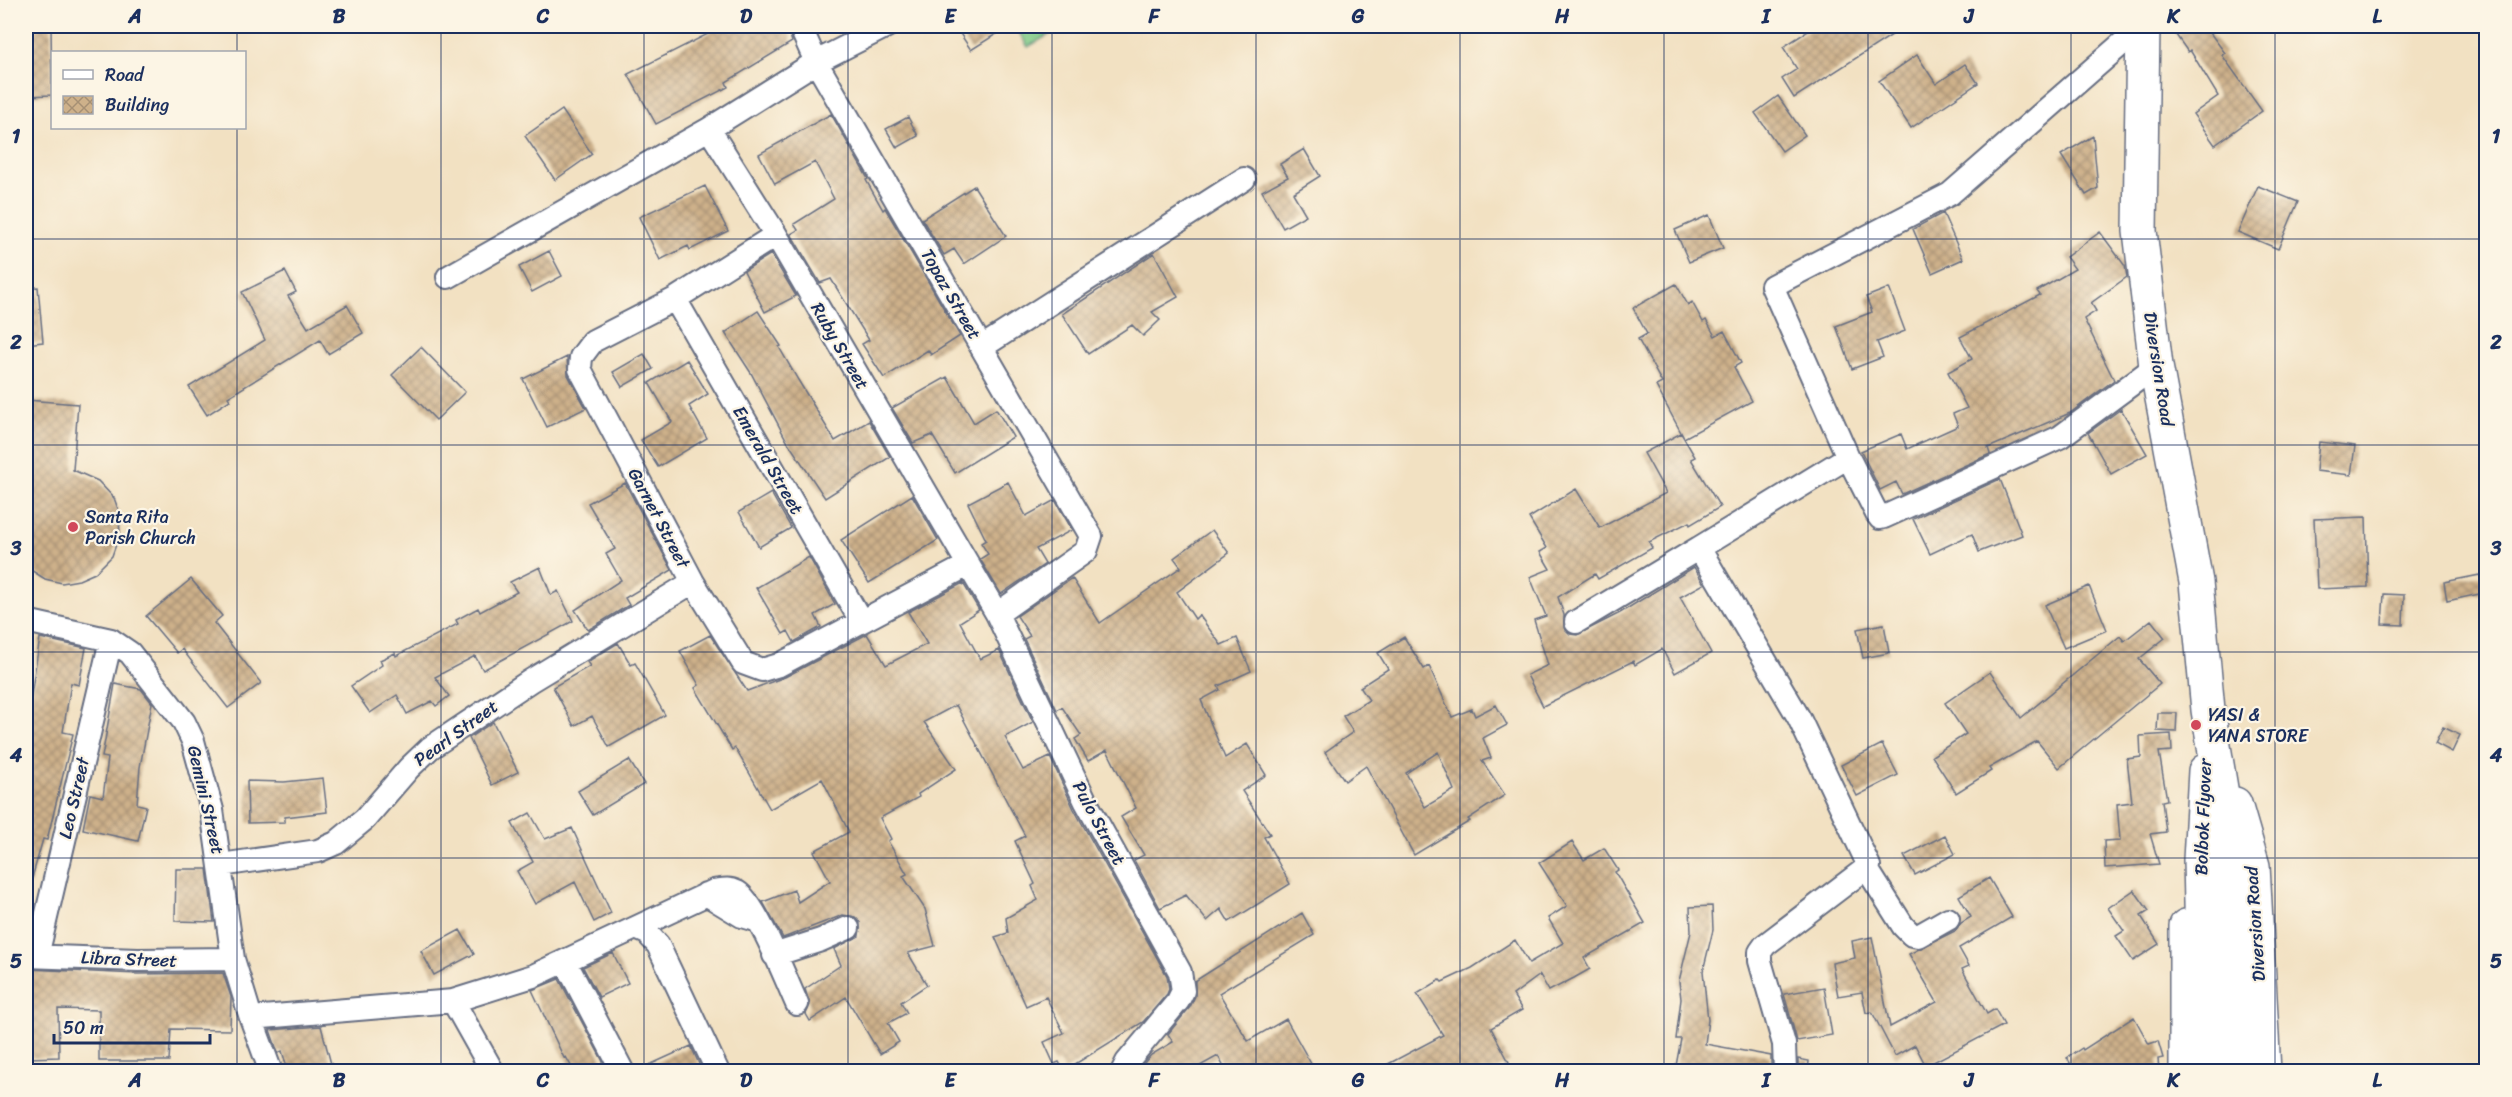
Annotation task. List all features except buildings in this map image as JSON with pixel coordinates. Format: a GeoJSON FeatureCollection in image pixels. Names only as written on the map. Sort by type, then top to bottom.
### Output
{"type":"FeatureCollection","features":[{"type":"Feature","properties":{"kind":"main road","name":"Diversion Road"},"geometry":{"type":"LineString","coordinates":[[2142,26],[2140,231],[2156,366],[2196,582],[2208,710],[2253,866],[2264,1071]]}},
{"type":"Feature","properties":{"kind":"main road","name":"Diversion Road"},"geometry":{"type":"LineString","coordinates":[[2186,1071],[2186,866],[2208,710]]}},
{"type":"Feature","properties":{"kind":"main road","name":"Bolbok Flyover"},"geometry":{"type":"LineString","coordinates":[[2208,710],[2200,860],[2221,1010],[2237,1071]]}},
{"type":"Feature","properties":{"kind":"main road","name":"Bolbok Flyover"},"geometry":{"type":"LineString","coordinates":[[2205,1071],[2221,1010]]}},
{"type":"Feature","properties":{"kind":"street","name":"Topaz Street"},"geometry":{"type":"LineString","coordinates":[[801,26],[816,62],[1091,536],[1086,551],[997,614]]}},
{"type":"Feature","properties":{"kind":"street"},"geometry":{"type":"LineString","coordinates":[[448,277],[709,129],[816,62],[887,26]]}},
{"type":"Feature","properties":{"kind":"street"},"geometry":{"type":"LineString","coordinates":[[2142,26],[1950,194],[1772,286],[1848,457],[1880,518],[2060,436],[2156,366]]}},
{"type":"Feature","properties":{"kind":"street","name":"Ruby Street"},"geometry":{"type":"LineString","coordinates":[[709,129],[776,235],[968,565]]}},
{"type":"Feature","properties":{"kind":"street"},"geometry":{"type":"LineString","coordinates":[[982,347],[1244,179]]}},
{"type":"Feature","properties":{"kind":"street"},"geometry":{"type":"LineString","coordinates":[[675,299],[776,235]]}},
{"type":"Feature","properties":{"kind":"street","name":"Garnet Street"},"geometry":{"type":"LineString","coordinates":[[675,299],[593,341],[581,357],[580,369],[693,582],[743,663],[753,669],[770,668],[861,621]]}},
{"type":"Feature","properties":{"kind":"street","name":"Emerald Street"},"geometry":{"type":"LineString","coordinates":[[675,299],[861,621]]}},
{"type":"Feature","properties":{"kind":"street"},"geometry":{"type":"LineString","coordinates":[[1576,622],[1848,457]]}},
{"type":"Feature","properties":{"kind":"street"},"geometry":{"type":"LineString","coordinates":[[1699,548],[1799,718],[1868,861],[1867,869],[1903,926],[1912,935],[1923,933],[1948,919]]}},
{"type":"Feature","properties":{"kind":"street"},"geometry":{"type":"LineString","coordinates":[[861,621],[968,565]]}},
{"type":"Feature","properties":{"kind":"street","name":"Pulo Street"},"geometry":{"type":"LineString","coordinates":[[968,565],[997,614],[1086,802],[1182,981],[1183,991],[1178,1001],[1122,1071]]}},
{"type":"Feature","properties":{"kind":"street","name":"Pearl Street"},"geometry":{"type":"LineString","coordinates":[[221,865],[318,851],[336,843],[365,819],[409,768],[430,748],[530,681],[693,582]]}},
{"type":"Feature","properties":{"kind":"street","name":"Gemini Street"},"geometry":{"type":"LineString","coordinates":[[26,621],[111,640],[130,653],[184,722],[193,741],[212,810],[233,959],[251,1018],[271,1071]]}},
{"type":"Feature","properties":{"kind":"street","name":"Leo Street"},"geometry":{"type":"LineString","coordinates":[[31,956],[111,640]]}},
{"type":"Feature","properties":{"kind":"street"},"geometry":{"type":"LineString","coordinates":[[1785,1071],[1784,1044],[1760,961],[1760,952],[1765,945],[1867,869]]}},
{"type":"Feature","properties":{"kind":"street"},"geometry":{"type":"LineString","coordinates":[[251,1018],[453,1001],[512,983],[565,961],[706,894],[728,889],[744,897],[759,921],[797,1004]]}},
{"type":"Feature","properties":{"kind":"street"},"geometry":{"type":"LineString","coordinates":[[636,928],[647,933],[658,945],[718,1071]]}},
{"type":"Feature","properties":{"kind":"street"},"geometry":{"type":"LineString","coordinates":[[774,955],[821,940],[848,928]]}},
{"type":"Feature","properties":{"kind":"street","name":"Libra Street"},"geometry":{"type":"LineString","coordinates":[[31,956],[171,960],[233,959]]}},
{"type":"Feature","properties":{"kind":"street"},"geometry":{"type":"LineString","coordinates":[[565,961],[622,1071]]}},
{"type":"Feature","properties":{"kind":"street"},"geometry":{"type":"LineString","coordinates":[[453,1001],[494,1071]]}},
{"type":"Feature","properties":{"kind":"green space"},"geometry":{"type":"Polygon","coordinates":[[[1015,26],[1064,26],[1028,47],[1015,26]]]}},
{"type":"Feature","properties":{"kind":"place","name":"Santa Rita Parish Church"},"geometry":{"type":"Point","coordinates":[73,527]}},
{"type":"Feature","properties":{"kind":"place","name":"YASI & YANA STORE"},"geometry":{"type":"Point","coordinates":[2196,725]}}]}
